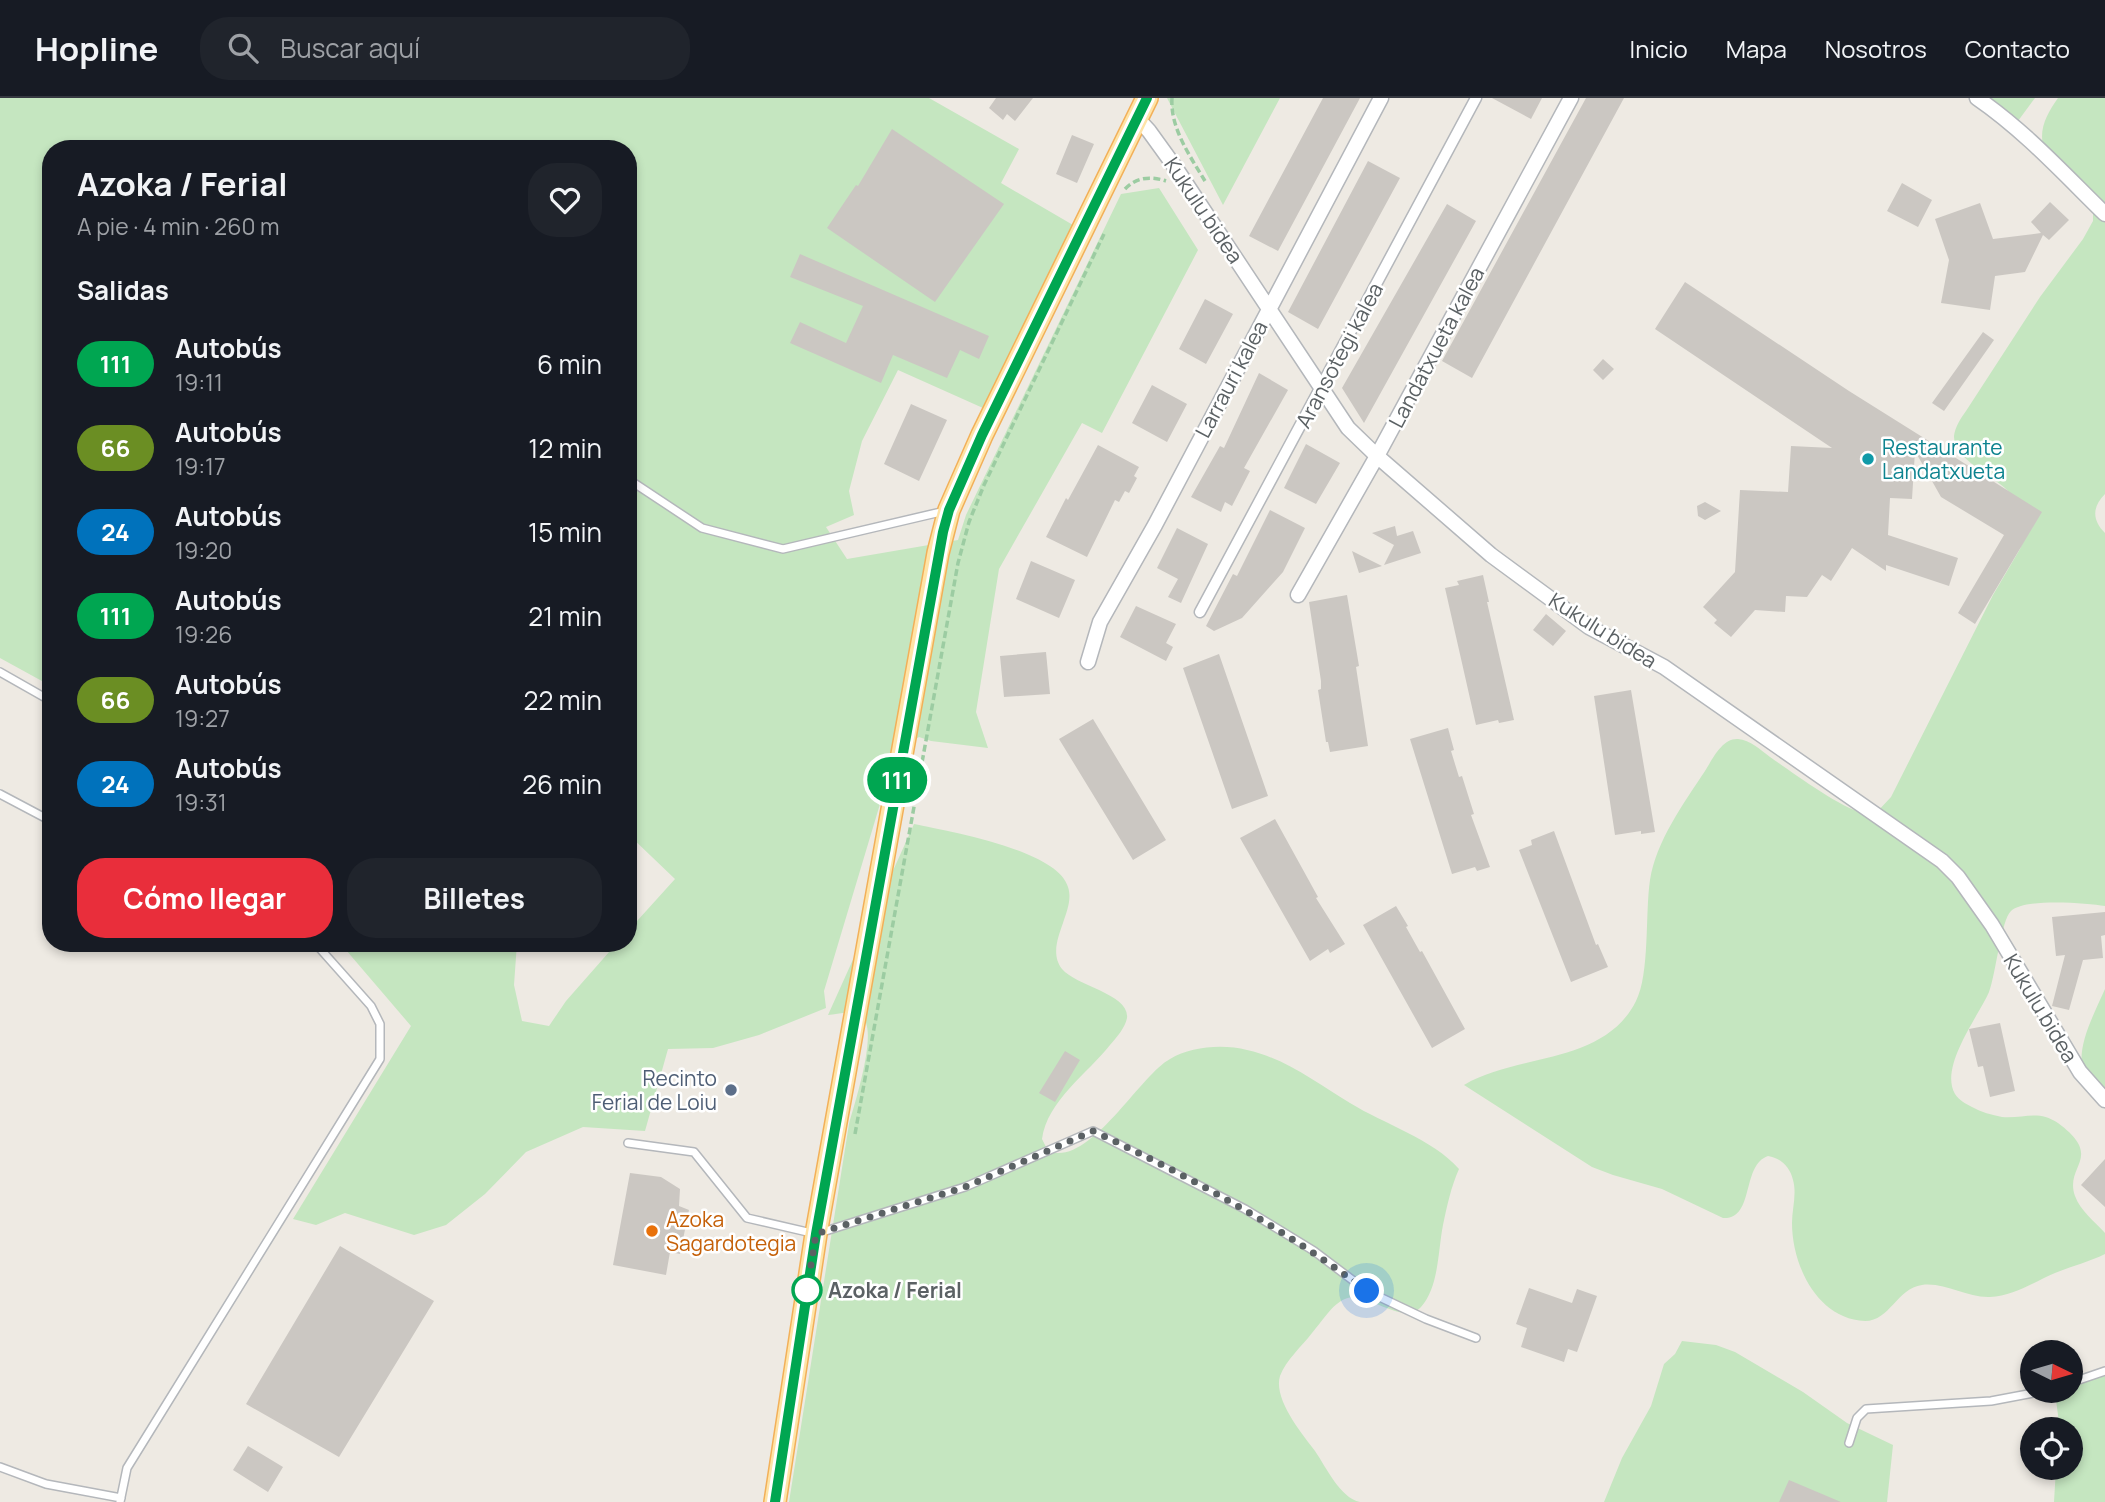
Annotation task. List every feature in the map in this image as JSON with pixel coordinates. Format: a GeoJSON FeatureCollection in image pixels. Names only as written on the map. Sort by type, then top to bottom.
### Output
{"type":"FeatureCollection","features":[{"type":"Feature","properties":{"kind":"main road"},"geometry":{"type":"LineString","coordinates":[[775,1502],[816,1234],[937,553],[949,510],[982,435],[1147,98]]}},
{"type":"Feature","properties":{"kind":"street","name":"Larrauri kalea"},"geometry":{"type":"LineString","coordinates":[[1088,662],[1100,622],[1381,98]]}},
{"type":"Feature","properties":{"kind":"street","name":"Aransotegi kalea"},"geometry":{"type":"LineString","coordinates":[[1200,612],[1476,98]]}},
{"type":"Feature","properties":{"kind":"street","name":"Landatxueta kalea"},"geometry":{"type":"LineString","coordinates":[[1297,595],[1377,456],[1571,98]]}},
{"type":"Feature","properties":{"kind":"street"},"geometry":{"type":"LineString","coordinates":[[1977,98],[2001,114],[2022,133],[2105,214]]}},
{"type":"Feature","properties":{"kind":"street","name":"Kukulu bidea"},"geometry":{"type":"LineString","coordinates":[[1138,119],[1169,158],[1348,428],[1491,555],[1589,627],[1664,667],[1942,861],[1958,877],[1992,925],[2080,1072],[2105,1100]]}},
{"type":"Feature","properties":{"kind":"lane"},"geometry":{"type":"LineString","coordinates":[[637,486],[702,528],[783,549],[949,510]]}},
{"type":"Feature","properties":{"kind":"lane"},"geometry":{"type":"LineString","coordinates":[[0,672],[42,696]]}},
{"type":"Feature","properties":{"kind":"lane"},"geometry":{"type":"LineString","coordinates":[[0,794],[42,816]]}},
{"type":"Feature","properties":{"kind":"lane"},"geometry":{"type":"LineString","coordinates":[[0,1467],[46,1485],[121,1500],[127,1468],[380,1059],[380,1024],[371,1006],[323,952]]}},
{"type":"Feature","properties":{"kind":"lane"},"geometry":{"type":"LineString","coordinates":[[628,1143],[694,1152],[747,1218],[816,1234],[965,1187],[1093,1131],[1245,1209],[1314,1251],[1367,1291],[1426,1320],[1476,1338]]}},
{"type":"Feature","properties":{"kind":"lane"},"geometry":{"type":"LineString","coordinates":[[2083,1379],[2105,1371]]}},
{"type":"Feature","properties":{"kind":"lane"},"geometry":{"type":"LineString","coordinates":[[1849,1443],[1857,1418],[1866,1409],[1991,1401],[2020,1396]]}},
{"type":"Feature","properties":{"kind":"path"},"geometry":{"type":"LineString","coordinates":[[1172,98],[1171,111],[1186,150],[1206,183]]}},
{"type":"Feature","properties":{"kind":"path"},"geometry":{"type":"LineString","coordinates":[[1120,198],[1126,186],[1135,181],[1148,178],[1170,182]]}},
{"type":"Feature","properties":{"kind":"path"},"geometry":{"type":"LineString","coordinates":[[853,1146],[958,563],[969,522],[984,485],[1109,223]]}},
{"type":"Feature","properties":{"kind":"green space"},"geometry":{"type":"Polygon","coordinates":[[[0,98],[929,98],[1019,149],[1001,183],[1073,225],[983,408],[898,370],[862,441],[849,491],[854,515],[826,527],[847,559],[958,540],[966,515],[1121,194],[1159,188],[1198,250],[1102,433],[1082,423],[999,569],[976,712],[988,748],[919,737],[875,764],[883,794],[824,991],[826,1008],[759,1035],[713,1048],[668,1049],[645,1131],[583,1127],[526,1152],[485,1194],[446,1225],[414,1235],[345,1213],[316,1225],[293,1219],[411,1026],[348,952],[516,952],[514,985],[522,1021],[549,1026],[566,1001],[609,952],[637,952],[637,921],[675,879],[637,843],[637,140],[42,140],[42,681],[0,658],[0,98]]]}},
{"type":"Feature","properties":{"kind":"green space"},"geometry":{"type":"Polygon","coordinates":[[[1167,98],[1280,98],[1223,205],[1167,98]]]}},
{"type":"Feature","properties":{"kind":"green space"},"geometry":{"type":"Polygon","coordinates":[[[1988,98],[2035,98],[2018,121],[1988,98]]]}},
{"type":"Feature","properties":{"kind":"green space"},"geometry":{"type":"Polygon","coordinates":[[[2058,98],[2105,98],[2105,494],[2095,514],[2105,533],[2105,906],[2042,903],[2029,904],[2011,911],[2004,925],[1992,984],[1956,1056],[1951,1083],[1955,1094],[1967,1105],[2002,1117],[2044,1116],[2072,1135],[2081,1153],[2074,1176],[2075,1196],[2084,1211],[2105,1233],[2105,1254],[1999,1296],[1981,1297],[1931,1285],[1913,1287],[1881,1316],[1865,1321],[1848,1318],[1833,1311],[1810,1287],[1802,1272],[1793,1239],[1793,1180],[1781,1161],[1768,1156],[1760,1161],[1754,1170],[1740,1210],[1733,1216],[1723,1218],[1662,1189],[1592,1167],[1464,1085],[1509,1067],[1582,1047],[1603,1037],[1622,1022],[1636,1001],[1643,975],[1650,880],[1658,851],[1680,809],[1714,756],[1727,742],[1738,739],[1751,743],[1815,788],[1852,809],[1877,812],[1891,797],[2028,529],[2010,494],[1967,460],[1955,444],[1954,436],[1962,417],[2093,221],[2093,209],[2043,145],[2045,120],[2058,98]]]}},
{"type":"Feature","properties":{"kind":"green space"},"geometry":{"type":"Polygon","coordinates":[[[914,824],[1000,844],[1044,863],[1060,874],[1068,887],[1069,896],[1056,946],[1059,964],[1069,975],[1111,996],[1126,1010],[1127,1018],[1120,1032],[1052,1112],[1042,1139],[1048,1151],[1064,1153],[1080,1146],[1096,1134],[1170,1059],[1188,1051],[1228,1047],[1262,1054],[1288,1065],[1363,1111],[1422,1140],[1459,1169],[1446,1211],[1435,1279],[1421,1307],[1404,1313],[1363,1299],[1345,1299],[1327,1314],[1290,1359],[1280,1376],[1281,1395],[1296,1426],[1340,1488],[1346,1495],[1360,1502],[789,1502],[849,1124],[867,1050],[866,1023],[861,1016],[849,1013],[828,1015],[914,824]]]}},
{"type":"Feature","properties":{"kind":"green space"},"geometry":{"type":"Polygon","coordinates":[[[2105,989],[2105,1109],[2092,1094],[2085,1079],[2082,1051],[2085,1036],[2105,989]]]}},
{"type":"Feature","properties":{"kind":"green space"},"geometry":{"type":"Polygon","coordinates":[[[1682,1341],[1716,1345],[1735,1352],[1803,1392],[1847,1423],[1893,1445],[1887,1502],[1604,1502],[1622,1458],[1651,1406],[1664,1364],[1675,1354],[1682,1341]]]}},
{"type":"Feature","properties":{"kind":"green space"},"geometry":{"type":"Polygon","coordinates":[[[2105,1368],[2105,1502],[2054,1502],[2055,1480],[2083,1480],[2083,1417],[2058,1417],[2057,1404],[2083,1403],[2083,1376],[2105,1368]]]}},
{"type":"Feature","properties":{"kind":"building"},"geometry":{"type":"Polygon","coordinates":[[[996,98],[1033,98],[1015,121],[1007,114],[1003,120],[989,108],[996,98]]]}},
{"type":"Feature","properties":{"kind":"building"},"geometry":{"type":"Polygon","coordinates":[[[1323,98],[1360,98],[1278,251],[1249,236],[1323,98]]]}},
{"type":"Feature","properties":{"kind":"building"},"geometry":{"type":"Polygon","coordinates":[[[1492,98],[1542,98],[1531,119],[1492,98]]]}},
{"type":"Feature","properties":{"kind":"building"},"geometry":{"type":"Polygon","coordinates":[[[1586,98],[1624,98],[1472,378],[1442,361],[1586,98]]]}},
{"type":"Feature","properties":{"kind":"building"},"geometry":{"type":"Polygon","coordinates":[[[892,129],[1004,204],[935,302],[827,228],[856,185],[858,186],[892,129]]]}},
{"type":"Feature","properties":{"kind":"building"},"geometry":{"type":"Polygon","coordinates":[[[1072,135],[1094,144],[1077,183],[1056,174],[1072,135]]]}},
{"type":"Feature","properties":{"kind":"building"},"geometry":{"type":"Polygon","coordinates":[[[1368,161],[1400,178],[1318,329],[1288,312],[1368,161]]]}},
{"type":"Feature","properties":{"kind":"building"},"geometry":{"type":"Polygon","coordinates":[[[1902,183],[1932,200],[1918,227],[1887,211],[1902,183]]]}},
{"type":"Feature","properties":{"kind":"building"},"geometry":{"type":"Polygon","coordinates":[[[2050,202],[2069,220],[2049,240],[2043,235],[2025,272],[1995,276],[1990,310],[1941,303],[1949,260],[1935,219],[1980,203],[1993,239],[2041,233],[2031,222],[2050,202]]]}},
{"type":"Feature","properties":{"kind":"building"},"geometry":{"type":"Polygon","coordinates":[[[1447,204],[1476,221],[1364,423],[1342,388],[1447,204]]]}},
{"type":"Feature","properties":{"kind":"building"},"geometry":{"type":"Polygon","coordinates":[[[800,254],[989,336],[979,359],[960,350],[947,378],[893,355],[881,383],[790,343],[800,322],[846,343],[863,306],[790,277],[800,254]]]}},
{"type":"Feature","properties":{"kind":"building","name":"Restaurante Landatxueta"},"geometry":{"type":"Polygon","coordinates":[[[1685,282],[1849,391],[2042,512],[1975,624],[1958,613],[2004,535],[1941,497],[1915,451],[1912,499],[1890,498],[1888,535],[1958,558],[1949,586],[1886,565],[1886,571],[1852,548],[1831,581],[1822,575],[1807,597],[1786,596],[1785,612],[1755,610],[1731,637],[1714,623],[1717,620],[1703,607],[1735,572],[1740,490],[1788,492],[1791,446],[1832,448],[1655,329],[1685,282]]]}},
{"type":"Feature","properties":{"kind":"building"},"geometry":{"type":"Polygon","coordinates":[[[1205,299],[1233,314],[1206,364],[1179,349],[1205,299]]]}},
{"type":"Feature","properties":{"kind":"building"},"geometry":{"type":"Polygon","coordinates":[[[1983,332],[1994,340],[1944,411],[1932,403],[1983,332]]]}},
{"type":"Feature","properties":{"kind":"building"},"geometry":{"type":"Polygon","coordinates":[[[1603,359],[1614,369],[1603,380],[1593,370],[1603,359]]]}},
{"type":"Feature","properties":{"kind":"building"},"geometry":{"type":"Polygon","coordinates":[[[1259,373],[1288,390],[1244,468],[1250,471],[1232,506],[1225,502],[1221,512],[1191,497],[1220,446],[1224,448],[1259,373]]]}},
{"type":"Feature","properties":{"kind":"building"},"geometry":{"type":"Polygon","coordinates":[[[1152,385],[1187,404],[1167,442],[1132,423],[1152,385]]]}},
{"type":"Feature","properties":{"kind":"building"},"geometry":{"type":"Polygon","coordinates":[[[911,404],[947,420],[919,481],[884,464],[911,404]]]}},
{"type":"Feature","properties":{"kind":"building"},"geometry":{"type":"Polygon","coordinates":[[[1306,444],[1340,463],[1316,504],[1284,488],[1306,444]]]}},
{"type":"Feature","properties":{"kind":"building"},"geometry":{"type":"Polygon","coordinates":[[[1098,445],[1139,467],[1129,493],[1125,491],[1119,502],[1115,500],[1087,557],[1046,537],[1098,445]]]}},
{"type":"Feature","properties":{"kind":"building"},"geometry":{"type":"Polygon","coordinates":[[[1705,502],[1721,511],[1705,520],[1698,516],[1697,506],[1705,502]]]}},
{"type":"Feature","properties":{"kind":"building"},"geometry":{"type":"Polygon","coordinates":[[[1270,510],[1305,528],[1283,572],[1242,618],[1214,631],[1206,626],[1233,574],[1237,576],[1270,510]]]}},
{"type":"Feature","properties":{"kind":"building"},"geometry":{"type":"Polygon","coordinates":[[[1395,526],[1397,536],[1413,531],[1421,553],[1384,565],[1394,545],[1372,533],[1395,526]]]}},
{"type":"Feature","properties":{"kind":"building"},"geometry":{"type":"Polygon","coordinates":[[[1177,528],[1208,544],[1181,603],[1168,597],[1178,579],[1157,568],[1177,528]]]}},
{"type":"Feature","properties":{"kind":"building"},"geometry":{"type":"Polygon","coordinates":[[[1352,551],[1382,566],[1359,573],[1352,551]]]}},
{"type":"Feature","properties":{"kind":"building"},"geometry":{"type":"Polygon","coordinates":[[[1031,561],[1075,580],[1059,618],[1016,599],[1031,561]]]}},
{"type":"Feature","properties":{"kind":"building"},"geometry":{"type":"Polygon","coordinates":[[[1483,575],[1514,720],[1476,725],[1445,588],[1459,585],[1457,581],[1483,575]]]}},
{"type":"Feature","properties":{"kind":"building"},"geometry":{"type":"Polygon","coordinates":[[[1347,595],[1359,666],[1356,667],[1368,746],[1330,752],[1318,690],[1321,689],[1321,681],[1309,602],[1347,595]]]}},
{"type":"Feature","properties":{"kind":"building"},"geometry":{"type":"Polygon","coordinates":[[[1136,606],[1176,624],[1166,643],[1173,647],[1166,661],[1120,637],[1136,606]]]}},
{"type":"Feature","properties":{"kind":"building"},"geometry":{"type":"Polygon","coordinates":[[[1546,614],[1566,631],[1553,646],[1533,630],[1546,614]]]}},
{"type":"Feature","properties":{"kind":"building"},"geometry":{"type":"Polygon","coordinates":[[[1046,652],[1050,694],[1004,697],[1000,656],[1046,652]]]}},
{"type":"Feature","properties":{"kind":"building"},"geometry":{"type":"Polygon","coordinates":[[[1219,654],[1268,796],[1232,809],[1183,668],[1219,654]]]}},
{"type":"Feature","properties":{"kind":"building"},"geometry":{"type":"Polygon","coordinates":[[[1631,690],[1655,832],[1615,835],[1594,696],[1631,690]]]}},
{"type":"Feature","properties":{"kind":"building"},"geometry":{"type":"Polygon","coordinates":[[[1093,719],[1166,840],[1133,860],[1059,739],[1093,719]]]}},
{"type":"Feature","properties":{"kind":"building"},"geometry":{"type":"Polygon","coordinates":[[[1448,728],[1454,750],[1451,751],[1459,777],[1462,776],[1474,814],[1471,815],[1490,867],[1477,871],[1475,867],[1452,874],[1410,739],[1448,728]]]}},
{"type":"Feature","properties":{"kind":"building"},"geometry":{"type":"Polygon","coordinates":[[[1275,819],[1318,897],[1316,898],[1345,944],[1330,953],[1328,949],[1310,961],[1240,838],[1275,819]]]}},
{"type":"Feature","properties":{"kind":"building"},"geometry":{"type":"Polygon","coordinates":[[[1554,831],[1596,945],[1598,944],[1608,967],[1571,982],[1519,850],[1532,845],[1531,840],[1554,831]]]}},
{"type":"Feature","properties":{"kind":"building"},"geometry":{"type":"Polygon","coordinates":[[[1396,906],[1465,1029],[1432,1048],[1363,925],[1396,906]]]}},
{"type":"Feature","properties":{"kind":"building"},"geometry":{"type":"Polygon","coordinates":[[[2105,912],[2105,935],[2101,936],[2103,958],[2083,960],[2069,1010],[2052,1006],[2065,955],[2056,956],[2052,917],[2105,912]]]}},
{"type":"Feature","properties":{"kind":"building"},"geometry":{"type":"Polygon","coordinates":[[[2000,1023],[2015,1091],[1990,1097],[1983,1066],[1978,1067],[1969,1029],[2000,1023]]]}},
{"type":"Feature","properties":{"kind":"building"},"geometry":{"type":"Polygon","coordinates":[[[1065,1051],[1080,1060],[1055,1102],[1039,1093],[1065,1051]]]}},
{"type":"Feature","properties":{"kind":"building"},"geometry":{"type":"Polygon","coordinates":[[[2105,1159],[2105,1207],[2081,1185],[2105,1159]]]}},
{"type":"Feature","properties":{"kind":"building","name":"Azoka Sagardotegia"},"geometry":{"type":"Polygon","coordinates":[[[630,1173],[661,1177],[680,1189],[679,1206],[689,1210],[680,1254],[670,1252],[666,1275],[613,1265],[630,1173]]]}},
{"type":"Feature","properties":{"kind":"building"},"geometry":{"type":"Polygon","coordinates":[[[340,1246],[434,1301],[339,1457],[246,1404],[340,1246]]]}},
{"type":"Feature","properties":{"kind":"building"},"geometry":{"type":"Polygon","coordinates":[[[1529,1288],[1572,1303],[1577,1289],[1597,1296],[1577,1352],[1568,1349],[1564,1362],[1521,1347],[1527,1328],[1516,1324],[1529,1288]]]}},
{"type":"Feature","properties":{"kind":"building"},"geometry":{"type":"Polygon","coordinates":[[[248,1446],[283,1467],[268,1492],[233,1470],[248,1446]]]}},
{"type":"Feature","properties":{"kind":"building"},"geometry":{"type":"Polygon","coordinates":[[[1789,1480],[1841,1502],[1779,1502],[1789,1480]]]}},
{"type":"Feature","properties":{"kind":"bus line","name":"111"},"geometry":{"type":"LineString","coordinates":[[775,1502],[816,1234],[937,553],[949,510],[982,435],[1147,98]]}},
{"type":"Feature","properties":{"kind":"place","name":"Restaurante Landatxueta"},"geometry":{"type":"Point","coordinates":[1868,459]}},
{"type":"Feature","properties":{"kind":"place","name":"Recinto Ferial de Loiu"},"geometry":{"type":"Point","coordinates":[731,1090]}},
{"type":"Feature","properties":{"kind":"place","name":"Azoka Sagardotegia"},"geometry":{"type":"Point","coordinates":[652,1231]}},
{"type":"Feature","properties":{"kind":"place","name":"Azoka / Ferial"},"geometry":{"type":"Point","coordinates":[807,1290]}},
{"type":"Feature","properties":{"kind":"route"},"geometry":{"type":"LineString","coordinates":[[807,1290],[816,1234],[965,1187],[1093,1131],[1245,1209],[1314,1251],[1367,1291]]}}]}
